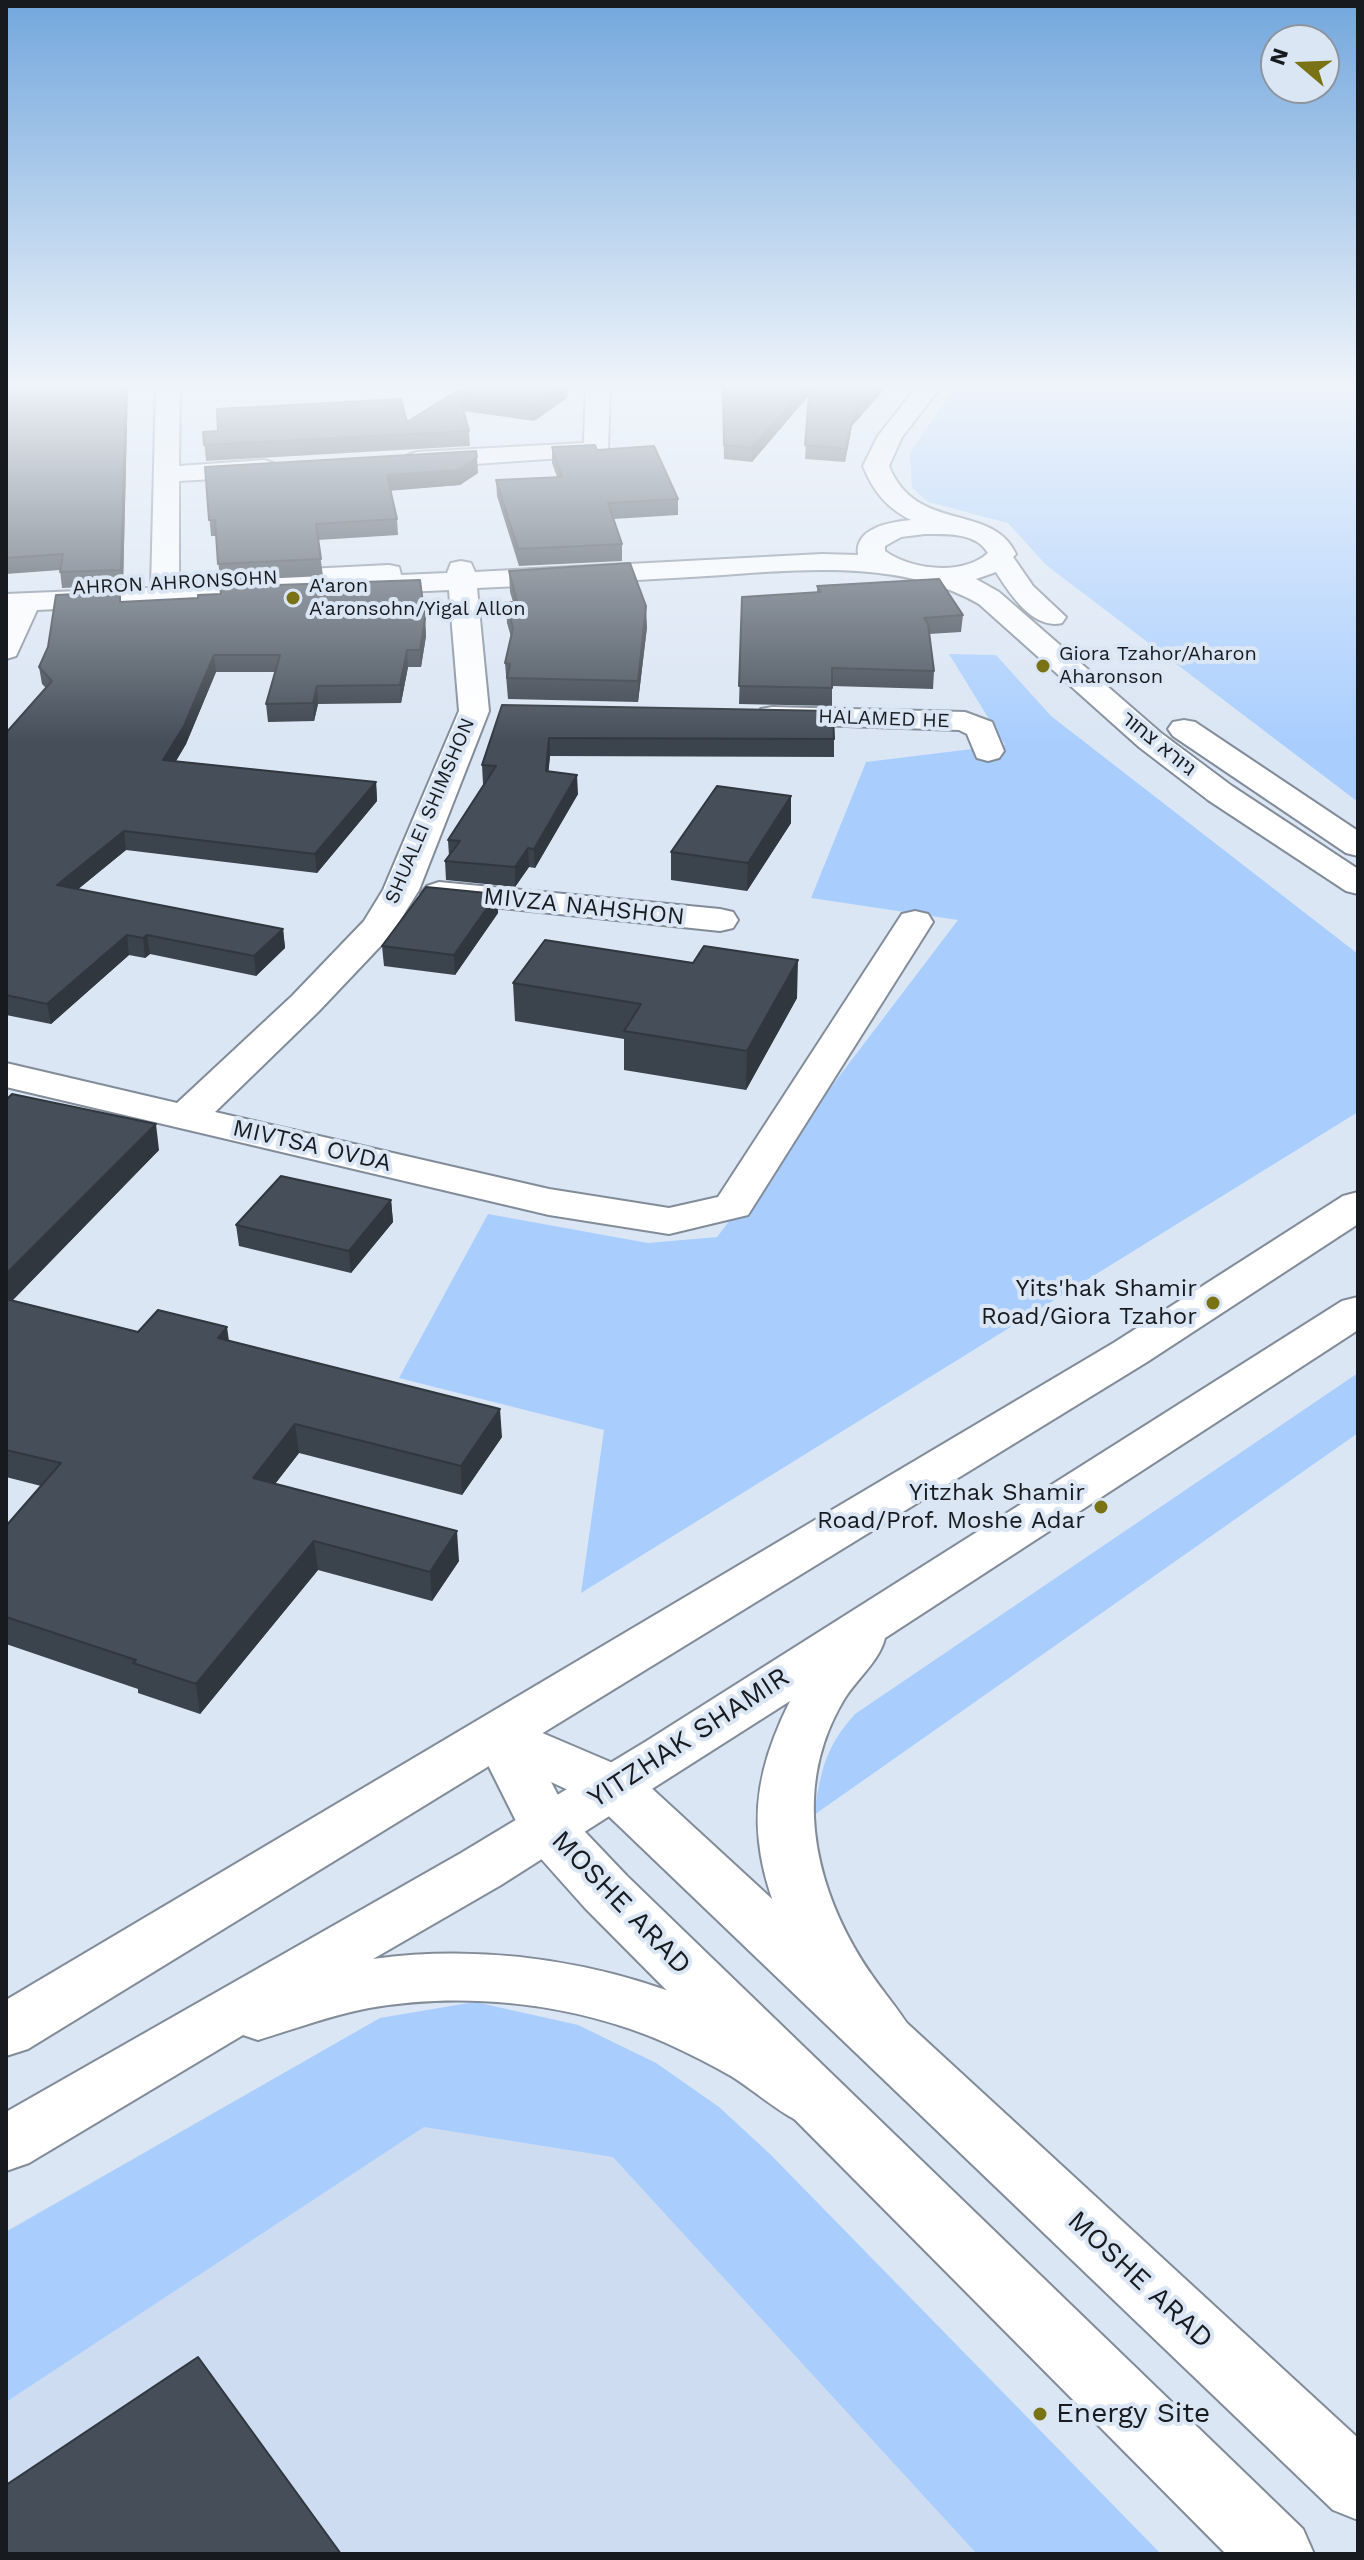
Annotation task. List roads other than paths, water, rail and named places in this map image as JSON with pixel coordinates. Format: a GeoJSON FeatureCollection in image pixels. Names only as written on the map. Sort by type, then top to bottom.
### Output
{"type":"FeatureCollection","features":[{"type":"Feature","properties":{"kind":"street"},"geometry":{"type":"LineString","coordinates":[[165,590],[166,503]]}},
{"type":"Feature","properties":{"kind":"street"},"geometry":{"type":"LineString","coordinates":[[883,546],[898,518],[896,503]]}},
{"type":"Feature","properties":{"kind":"street"},"geometry":{"type":"LineString","coordinates":[[900,503],[959,528]]}},
{"type":"Feature","properties":{"kind":"street"},"geometry":{"type":"LineString","coordinates":[[883,546],[925,526],[959,528]]}},
{"type":"Feature","properties":{"kind":"street","name":"גיורא צחור"},"geometry":{"type":"LineString","coordinates":[[959,528],[995,541],[1002,549],[1000,558],[1023,592],[1173,721],[1358,846]]}},
{"type":"Feature","properties":{"kind":"street"},"geometry":{"type":"LineString","coordinates":[[883,546],[926,574],[981,569],[1000,558]]}},
{"type":"Feature","properties":{"kind":"street","name":"AHRON AHRONSOHN"},"geometry":{"type":"LineString","coordinates":[[13,599],[462,575],[822,562],[883,546]]}},
{"type":"Feature","properties":{"kind":"street","name":"גיורא צחור"},"geometry":{"type":"LineString","coordinates":[[926,574],[966,585],[989,598],[1150,740],[1220,793],[1358,884]]}},
{"type":"Feature","properties":{"kind":"street","name":"SHUALEI SHIMSHON"},"geometry":{"type":"LineString","coordinates":[[187,1116],[305,1004],[378,927],[401,890],[489,712],[462,575]]}},
{"type":"Feature","properties":{"kind":"street"},"geometry":{"type":"LineString","coordinates":[[6,650],[13,599]]}},
{"type":"Feature","properties":{"kind":"street","name":"HALAMED HE"},"geometry":{"type":"LineString","coordinates":[[738,716],[965,721],[981,729],[988,751]]}},
{"type":"Feature","properties":{"kind":"street","name":"MIVZA NAHSHON"},"geometry":{"type":"LineString","coordinates":[[401,890],[720,920]]}},
{"type":"Feature","properties":{"kind":"street","name":"MIVTSA OVDA"},"geometry":{"type":"LineString","coordinates":[[8,1078],[187,1116],[549,1202],[669,1221],[733,1206],[915,922]]}},
{"type":"Feature","properties":{"kind":"street"},"geometry":{"type":"LineString","coordinates":[[6,2031],[1131,1352],[1358,1205]]}},
{"type":"Feature","properties":{"kind":"street","name":"YITZHAK SHAMIR"},"geometry":{"type":"LineString","coordinates":[[6,2144],[614,1787],[1358,1310]]}},
{"type":"Feature","properties":{"kind":"street"},"geometry":{"type":"LineString","coordinates":[[885,1612],[825,1685],[798,1735],[785,1786],[786,1839],[798,1892],[836,1971],[851,1996],[885,2039]]}},
{"type":"Feature","properties":{"kind":"street","name":"MOSHE ARAD"},"geometry":{"type":"LineString","coordinates":[[500,1735],[614,1787],[1358,2486]]}},
{"type":"Feature","properties":{"kind":"street","name":"MOSHE ARAD"},"geometry":{"type":"LineString","coordinates":[[500,1735],[547,1828],[606,1892],[1277,2554]]}},
{"type":"Feature","properties":{"kind":"street"},"geometry":{"type":"LineString","coordinates":[[194,2033],[369,1984],[444,1977],[504,1981],[571,1989],[643,2008],[710,2035],[770,2068],[820,2102]]}},
{"type":"Feature","properties":{"kind":"place","name":"A'aron A'aronsohn/Yigal Allon"},"geometry":{"type":"Point","coordinates":[293,598]}},
{"type":"Feature","properties":{"kind":"place","name":"Giora Tzahor/Aharon Aharonson"},"geometry":{"type":"Point","coordinates":[1043,666]}},
{"type":"Feature","properties":{"kind":"place","name":"Yits'hak Shamir Road/Giora Tzahor"},"geometry":{"type":"Point","coordinates":[1213,1303]}},
{"type":"Feature","properties":{"kind":"place","name":"Yitzhak Shamir Road/Prof. Moshe Adar"},"geometry":{"type":"Point","coordinates":[1101,1507]}},
{"type":"Feature","properties":{"kind":"place","name":"Energy Site"},"geometry":{"type":"Point","coordinates":[1040,2414]}}]}
